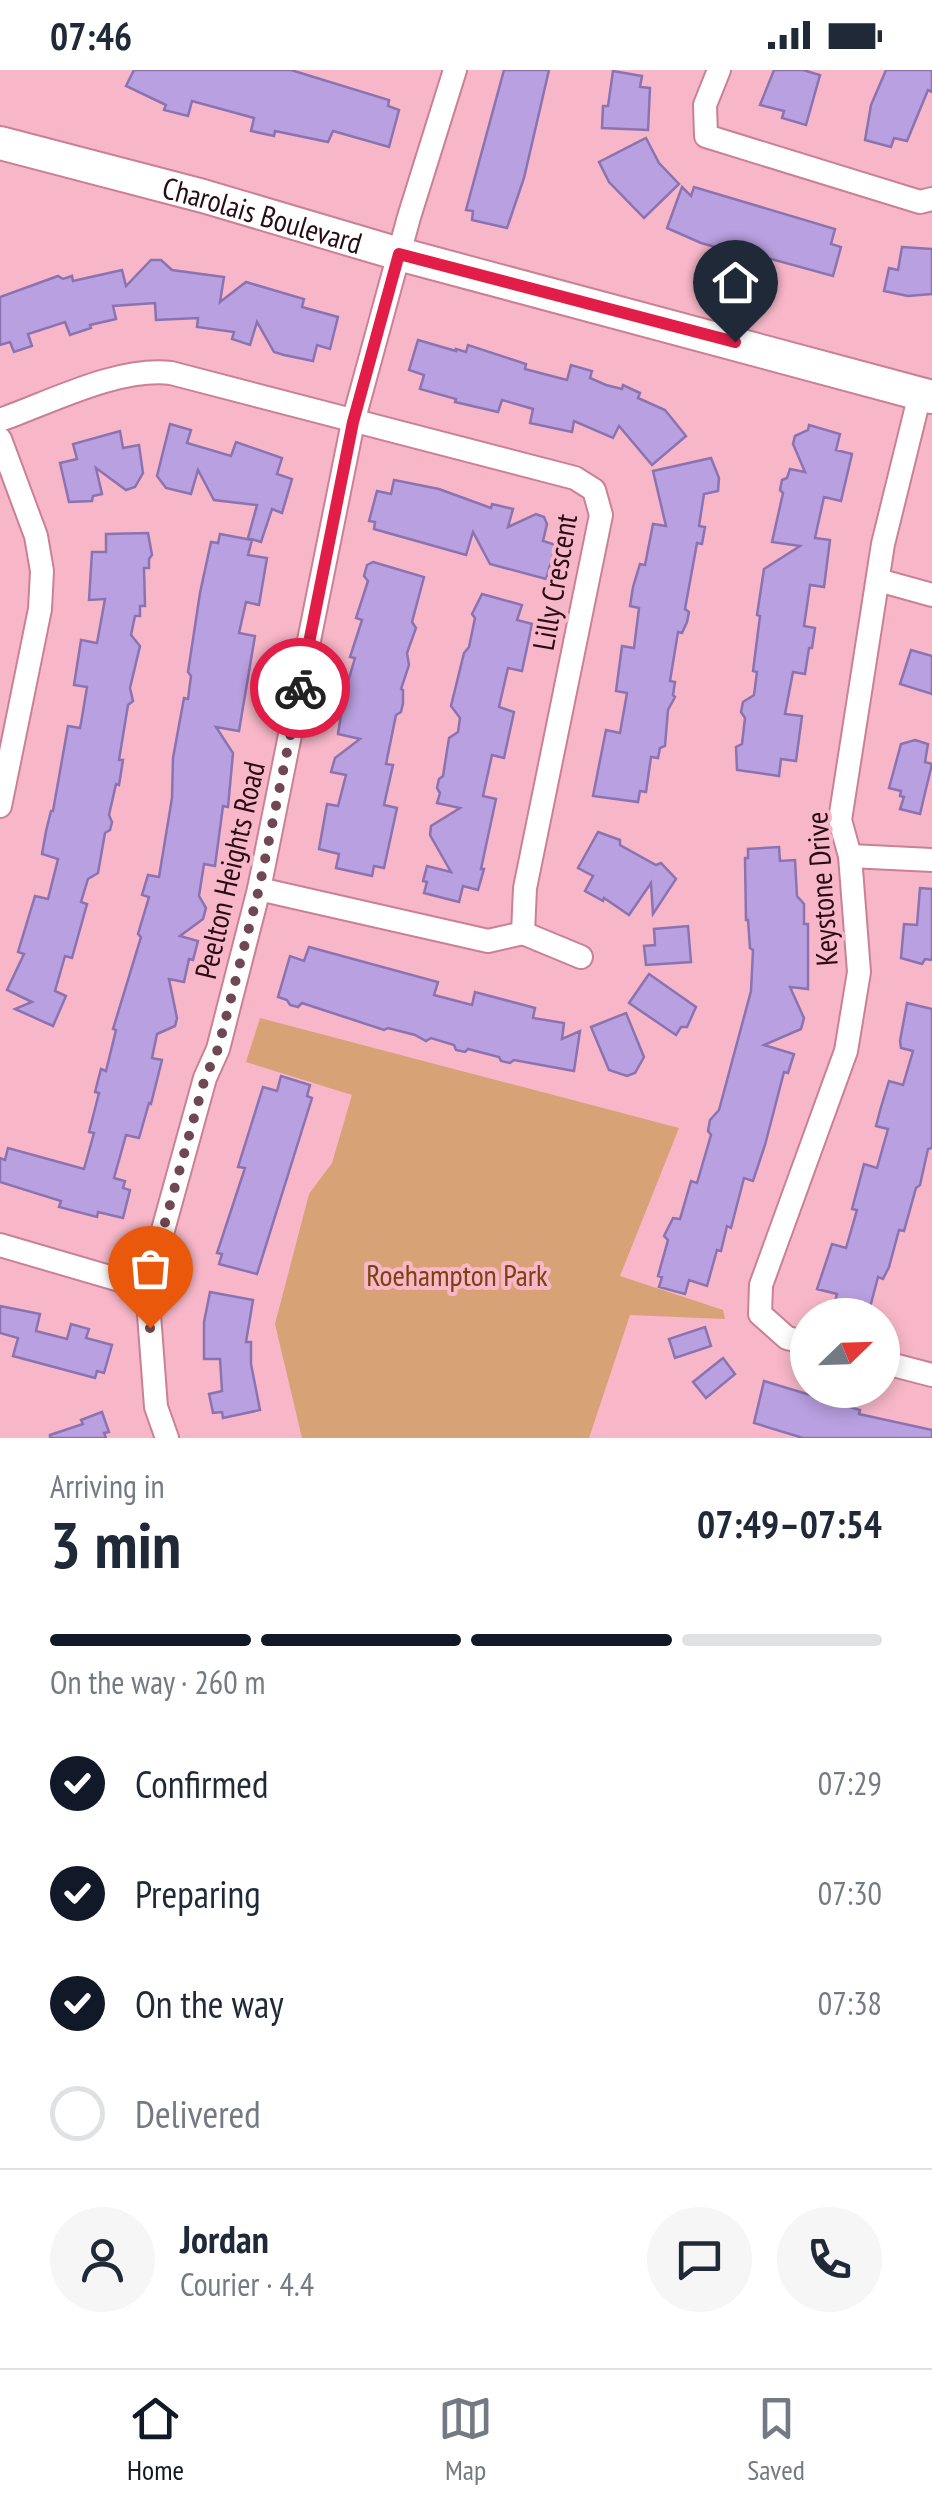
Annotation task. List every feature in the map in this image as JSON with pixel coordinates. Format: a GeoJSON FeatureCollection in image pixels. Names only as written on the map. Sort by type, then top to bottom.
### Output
{"type":"FeatureCollection","features":[{"type":"Feature","properties":{"kind":"street","name":"Peelton Heights Road"},"geometry":{"type":"LineString","coordinates":[[166,1438],[156,1408],[147,1288],[205,1078],[218,1049],[259,889],[353,422],[455,70]]}},
{"type":"Feature","properties":{"kind":"street"},"geometry":{"type":"LineString","coordinates":[[719,70],[704,105],[706,136],[920,202],[932,198]]}},
{"type":"Feature","properties":{"kind":"street","name":"Charolais Boulevard"},"geometry":{"type":"LineString","coordinates":[[0,143],[926,396]]}},
{"type":"Feature","properties":{"kind":"street"},"geometry":{"type":"LineString","coordinates":[[0,420],[127,375],[150,371],[353,422]]}},
{"type":"Feature","properties":{"kind":"street","name":"Keystone Drive"},"geometry":{"type":"LineString","coordinates":[[790,1339],[760,1314],[761,1285],[846,1051],[858,972],[850,856],[840,820],[883,544],[926,396]]}},
{"type":"Feature","properties":{"kind":"street","name":"Lilly Crescent"},"geometry":{"type":"LineString","coordinates":[[353,422],[576,478],[594,490],[601,515],[525,888],[523,932]]}},
{"type":"Feature","properties":{"kind":"street"},"geometry":{"type":"LineString","coordinates":[[0,438],[36,536],[42,571],[40,609],[0,806]]}},
{"type":"Feature","properties":{"kind":"street"},"geometry":{"type":"LineString","coordinates":[[878,580],[932,594]]}},
{"type":"Feature","properties":{"kind":"street"},"geometry":{"type":"LineString","coordinates":[[850,856],[932,860]]}},
{"type":"Feature","properties":{"kind":"street"},"geometry":{"type":"LineString","coordinates":[[259,889],[488,941],[523,932],[581,957]]}},
{"type":"Feature","properties":{"kind":"street"},"geometry":{"type":"LineString","coordinates":[[0,1245],[147,1288]]}},
{"type":"Feature","properties":{"kind":"street"},"geometry":{"type":"LineString","coordinates":[[900,1367],[932,1375]]}},
{"type":"Feature","properties":{"kind":"green space","name":"Roehampton Park"},"geometry":{"type":"Polygon","coordinates":[[[260,1018],[679,1128],[620,1276],[723,1310],[725,1319],[630,1315],[589,1438],[302,1438],[275,1324],[309,1194],[332,1163],[352,1095],[246,1062],[260,1018]]]}},
{"type":"Feature","properties":{"kind":"building"},"geometry":{"type":"Polygon","coordinates":[[[134,70],[291,70],[389,100],[388,106],[399,110],[389,147],[333,131],[328,142],[275,131],[274,136],[251,131],[254,118],[192,101],[188,116],[164,110],[166,105],[126,86],[134,70]]]}},
{"type":"Feature","properties":{"kind":"building"},"geometry":{"type":"Polygon","coordinates":[[[504,70],[549,70],[524,178],[507,228],[472,220],[473,211],[466,210],[504,70]]]}},
{"type":"Feature","properties":{"kind":"building"},"geometry":{"type":"Polygon","coordinates":[[[774,70],[803,70],[820,75],[806,125],[782,118],[784,111],[760,105],[774,70]]]}},
{"type":"Feature","properties":{"kind":"building"},"geometry":{"type":"Polygon","coordinates":[[[886,70],[932,70],[932,92],[928,90],[907,141],[894,138],[891,147],[865,140],[871,105],[886,70]]]}},
{"type":"Feature","properties":{"kind":"building"},"geometry":{"type":"Polygon","coordinates":[[[613,71],[642,76],[640,87],[650,88],[648,130],[602,128],[603,106],[608,106],[613,71]]]}},
{"type":"Feature","properties":{"kind":"building"},"geometry":{"type":"Polygon","coordinates":[[[646,138],[659,163],[679,184],[644,218],[609,182],[599,162],[646,138]]]}},
{"type":"Feature","properties":{"kind":"building"},"geometry":{"type":"Polygon","coordinates":[[[682,187],[691,196],[694,187],[835,229],[831,244],[841,247],[833,276],[701,243],[667,228],[682,187]]]}},
{"type":"Feature","properties":{"kind":"building"},"geometry":{"type":"Polygon","coordinates":[[[902,247],[932,249],[932,294],[908,296],[884,291],[889,268],[898,270],[902,247]]]}},
{"type":"Feature","properties":{"kind":"building"},"geometry":{"type":"Polygon","coordinates":[[[151,260],[161,260],[172,270],[224,277],[220,302],[246,282],[304,299],[302,307],[338,317],[330,349],[317,345],[313,361],[284,355],[274,352],[257,322],[250,345],[232,339],[234,332],[197,327],[198,318],[156,320],[155,303],[113,306],[116,319],[70,335],[65,322],[28,334],[32,346],[14,352],[10,342],[0,345],[0,297],[58,276],[72,276],[73,281],[122,270],[126,286],[151,260]]]}},
{"type":"Feature","properties":{"kind":"building"},"geometry":{"type":"Polygon","coordinates":[[[418,340],[466,352],[468,345],[526,364],[525,369],[567,380],[571,365],[592,371],[590,378],[622,389],[623,385],[640,393],[638,398],[665,410],[686,436],[652,465],[619,426],[613,438],[574,421],[572,432],[530,423],[533,409],[502,400],[498,412],[455,402],[456,399],[420,389],[424,375],[409,370],[418,340]]]}},
{"type":"Feature","properties":{"kind":"building"},"geometry":{"type":"Polygon","coordinates":[[[170,424],[191,430],[187,443],[231,456],[236,442],[282,458],[277,474],[292,479],[282,513],[272,509],[261,542],[248,538],[257,505],[214,500],[198,470],[191,494],[166,488],[157,476],[170,424]]]}},
{"type":"Feature","properties":{"kind":"building"},"geometry":{"type":"Polygon","coordinates":[[[809,425],[840,434],[836,450],[852,454],[841,501],[824,497],[815,538],[830,540],[824,587],[810,585],[804,626],[815,628],[812,648],[805,674],[793,672],[785,714],[802,716],[796,761],[781,759],[779,776],[737,770],[736,747],[742,744],[745,718],[741,712],[743,702],[754,695],[760,616],[757,615],[764,569],[800,546],[772,542],[783,493],[782,480],[790,469],[805,472],[793,444],[795,436],[808,430],[809,425]]]}},
{"type":"Feature","properties":{"kind":"building"},"geometry":{"type":"Polygon","coordinates":[[[120,431],[123,448],[139,445],[143,473],[135,487],[126,490],[96,468],[102,494],[93,496],[92,501],[69,502],[60,463],[77,459],[73,444],[120,431]]]}},
{"type":"Feature","properties":{"kind":"building"},"geometry":{"type":"Polygon","coordinates":[[[711,458],[719,478],[718,491],[704,494],[699,526],[705,527],[702,544],[697,543],[685,609],[689,612],[687,622],[682,633],[678,632],[670,681],[675,682],[675,697],[668,710],[665,746],[660,748],[658,758],[651,757],[646,792],[640,791],[638,802],[593,796],[606,730],[620,733],[627,693],[616,691],[622,646],[634,648],[639,608],[630,606],[633,587],[640,564],[645,565],[653,524],[666,526],[653,471],[711,458]]]}},
{"type":"Feature","properties":{"kind":"building"},"geometry":{"type":"Polygon","coordinates":[[[394,480],[439,489],[491,508],[492,504],[513,509],[508,527],[536,514],[544,517],[547,524],[543,541],[556,545],[546,579],[490,564],[473,532],[466,555],[374,529],[375,522],[369,521],[377,491],[391,494],[394,480]]]}},
{"type":"Feature","properties":{"kind":"building"},"geometry":{"type":"Polygon","coordinates":[[[148,533],[152,555],[149,568],[144,568],[145,606],[140,606],[140,616],[135,616],[131,635],[140,646],[130,688],[133,701],[128,705],[119,760],[123,760],[119,785],[116,784],[109,815],[112,822],[105,833],[98,873],[88,879],[81,902],[87,904],[72,958],[65,956],[55,991],[66,996],[53,1026],[15,1009],[32,1002],[7,990],[24,954],[18,952],[35,896],[48,899],[58,859],[42,854],[46,831],[68,726],[80,728],[81,723],[87,687],[74,685],[81,640],[97,643],[105,599],[89,600],[92,552],[106,552],[106,534],[148,533]]]}},
{"type":"Feature","properties":{"kind":"building"},"geometry":{"type":"Polygon","coordinates":[[[220,534],[252,540],[248,555],[267,558],[259,605],[246,602],[239,633],[255,636],[239,731],[216,727],[233,753],[228,807],[223,806],[215,866],[204,864],[199,896],[206,908],[203,919],[180,936],[198,941],[193,960],[189,959],[184,982],[169,979],[175,1026],[157,1034],[152,1058],[162,1060],[151,1104],[139,1138],[126,1135],[114,1178],[125,1181],[123,1188],[130,1190],[123,1218],[98,1212],[97,1217],[59,1207],[61,1201],[0,1182],[0,1158],[5,1160],[8,1148],[84,1169],[94,1133],[89,1132],[99,1093],[95,1092],[101,1069],[106,1071],[116,1030],[113,1029],[141,937],[138,934],[149,897],[142,895],[148,875],[159,877],[172,798],[173,758],[184,698],[188,699],[188,672],[200,593],[211,542],[218,543],[220,534]]]}},
{"type":"Feature","properties":{"kind":"building"},"geometry":{"type":"Polygon","coordinates":[[[373,562],[424,577],[412,622],[416,628],[407,653],[409,665],[401,689],[403,703],[396,715],[386,764],[393,765],[384,805],[397,808],[384,868],[374,866],[372,876],[336,868],[339,854],[319,849],[327,804],[338,806],[346,775],[331,772],[335,758],[360,739],[338,734],[355,658],[350,657],[362,620],[356,618],[368,581],[364,576],[367,565],[373,562]]]}},
{"type":"Feature","properties":{"kind":"building"},"geometry":{"type":"Polygon","coordinates":[[[482,594],[522,605],[517,620],[532,624],[522,671],[508,668],[499,707],[514,712],[504,758],[492,755],[483,796],[496,799],[484,869],[478,890],[463,886],[459,902],[424,893],[427,882],[423,881],[427,866],[451,872],[430,835],[431,826],[460,808],[437,803],[437,788],[443,776],[449,738],[458,732],[460,718],[451,706],[464,653],[469,647],[475,618],[472,614],[482,594]]]}},
{"type":"Feature","properties":{"kind":"building"},"geometry":{"type":"Polygon","coordinates":[[[911,650],[932,656],[932,694],[900,684],[911,650]]]}},
{"type":"Feature","properties":{"kind":"building"},"geometry":{"type":"Polygon","coordinates":[[[915,740],[928,744],[925,762],[932,764],[920,814],[900,809],[904,797],[900,796],[901,791],[889,788],[901,744],[915,740]]]}},
{"type":"Feature","properties":{"kind":"building"},"geometry":{"type":"Polygon","coordinates":[[[598,832],[620,840],[620,845],[656,865],[661,863],[676,879],[653,914],[651,883],[629,915],[585,891],[593,876],[578,868],[598,832]]]}},
{"type":"Feature","properties":{"kind":"building"},"geometry":{"type":"Polygon","coordinates":[[[779,847],[780,861],[795,860],[797,896],[804,904],[804,924],[808,924],[808,989],[790,987],[804,1018],[801,1029],[764,1045],[794,1054],[788,1073],[784,1072],[753,1181],[744,1178],[731,1228],[727,1226],[721,1251],[717,1250],[707,1286],[689,1280],[685,1294],[659,1287],[662,1277],[658,1276],[668,1240],[664,1236],[673,1218],[680,1219],[691,1181],[697,1183],[711,1135],[710,1120],[719,1110],[751,991],[753,950],[746,920],[745,858],[748,849],[779,847]]]}},
{"type":"Feature","properties":{"kind":"building"},"geometry":{"type":"Polygon","coordinates":[[[920,888],[932,889],[932,960],[925,959],[922,964],[901,958],[904,924],[917,925],[920,888]]]}},
{"type":"Feature","properties":{"kind":"building"},"geometry":{"type":"Polygon","coordinates":[[[688,926],[691,962],[646,965],[644,946],[655,945],[654,929],[688,926]]]}},
{"type":"Feature","properties":{"kind":"building"},"geometry":{"type":"Polygon","coordinates":[[[309,947],[438,982],[434,995],[472,1005],[475,992],[535,1008],[533,1018],[564,1023],[562,1039],[580,1031],[574,1071],[501,1061],[499,1057],[456,1050],[454,1045],[384,1030],[302,1003],[298,1007],[290,1005],[278,997],[290,956],[304,961],[309,947]]]}},
{"type":"Feature","properties":{"kind":"building"},"geometry":{"type":"Polygon","coordinates":[[[649,974],[696,1007],[687,1027],[681,1027],[676,1035],[629,1003],[649,974]]]}},
{"type":"Feature","properties":{"kind":"building"},"geometry":{"type":"Polygon","coordinates":[[[907,1003],[932,1009],[932,1148],[928,1149],[904,1231],[899,1230],[889,1267],[883,1279],[878,1277],[872,1298],[836,1298],[837,1294],[817,1289],[832,1244],[846,1248],[864,1164],[877,1168],[888,1129],[876,1126],[889,1081],[903,1085],[913,1051],[901,1048],[907,1003]]]}},
{"type":"Feature","properties":{"kind":"building"},"geometry":{"type":"Polygon","coordinates":[[[626,1013],[644,1057],[635,1073],[627,1076],[609,1070],[591,1027],[626,1013]]]}},
{"type":"Feature","properties":{"kind":"building"},"geometry":{"type":"Polygon","coordinates":[[[281,1076],[310,1085],[307,1096],[312,1098],[257,1274],[219,1264],[222,1254],[217,1253],[245,1168],[238,1167],[263,1087],[277,1091],[281,1076]]]}},
{"type":"Feature","properties":{"kind":"building"},"geometry":{"type":"Polygon","coordinates":[[[210,1292],[253,1300],[246,1342],[251,1342],[260,1410],[223,1418],[222,1412],[213,1413],[209,1394],[222,1391],[220,1359],[204,1359],[204,1322],[210,1292]]]}},
{"type":"Feature","properties":{"kind":"building"},"geometry":{"type":"Polygon","coordinates":[[[0,1306],[40,1314],[36,1331],[67,1339],[71,1324],[89,1329],[86,1338],[112,1345],[104,1373],[97,1371],[95,1378],[13,1356],[18,1338],[0,1333],[0,1306]]]}},
{"type":"Feature","properties":{"kind":"building"},"geometry":{"type":"Polygon","coordinates":[[[705,1327],[711,1346],[675,1358],[669,1339],[705,1327]]]}},
{"type":"Feature","properties":{"kind":"building"},"geometry":{"type":"Polygon","coordinates":[[[723,1358],[735,1374],[706,1398],[693,1382],[723,1358]]]}},
{"type":"Feature","properties":{"kind":"building"},"geometry":{"type":"Polygon","coordinates":[[[764,1381],[790,1389],[790,1408],[853,1408],[860,1410],[859,1414],[932,1430],[932,1438],[803,1438],[754,1423],[764,1381]]]}},
{"type":"Feature","properties":{"kind":"building"},"geometry":{"type":"Polygon","coordinates":[[[102,1412],[109,1432],[104,1433],[106,1438],[50,1438],[50,1435],[83,1424],[81,1420],[102,1412]]]}},
{"type":"Feature","properties":{"kind":"way so far"},"geometry":{"type":"LineString","coordinates":[[150,1328],[147,1288],[205,1078],[218,1049],[259,889],[300,688]]}},
{"type":"Feature","properties":{"kind":"route"},"geometry":{"type":"LineString","coordinates":[[300,688],[353,422],[399,254],[735,342]]}}]}
